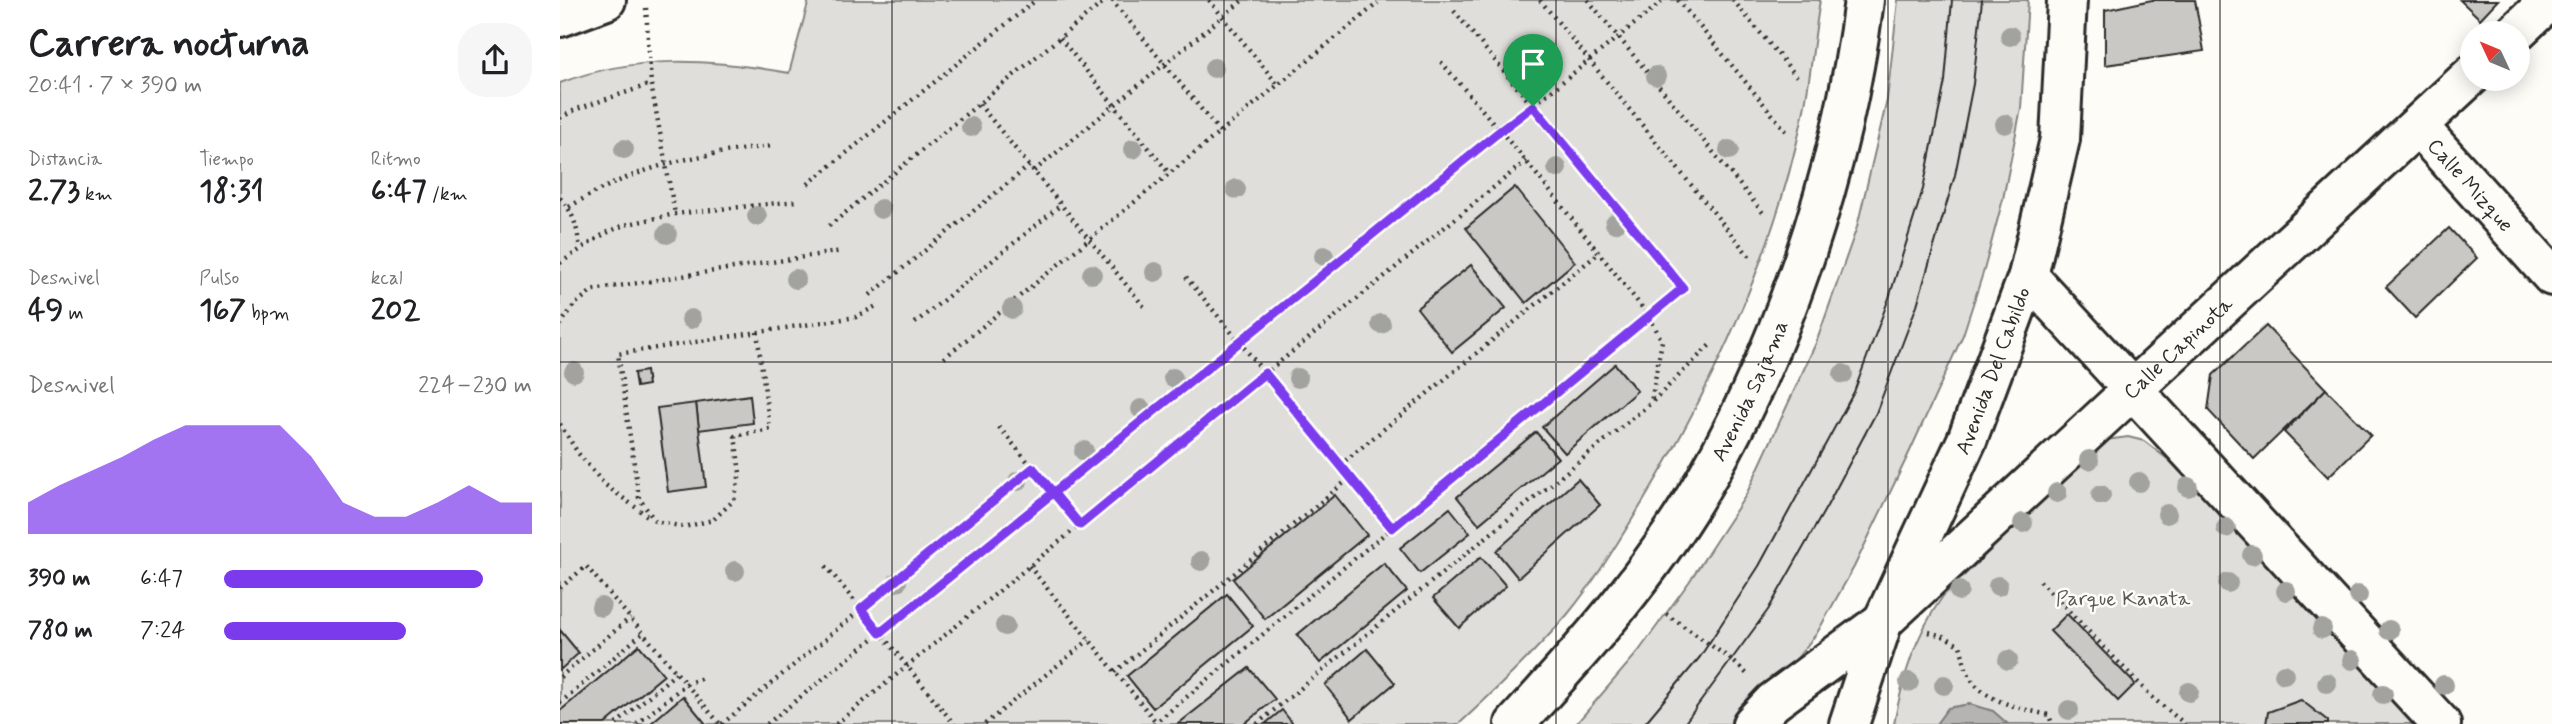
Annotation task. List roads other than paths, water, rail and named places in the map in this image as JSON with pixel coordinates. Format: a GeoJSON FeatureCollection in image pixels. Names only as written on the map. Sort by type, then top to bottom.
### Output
{"type":"FeatureCollection","features":[{"type":"Feature","properties":{"kind":"street"},"geometry":{"type":"LineString","coordinates":[[560,17],[606,0]]}},
{"type":"Feature","properties":{"kind":"street","name":"Avenida Sajama"},"geometry":{"type":"LineString","coordinates":[[1515,724],[1591,642],[1630,590],[1687,510],[1735,426],[1776,331],[1809,243],[1835,154],[1864,0]]}},
{"type":"Feature","properties":{"kind":"street","name":"Avenida Del Cabildo"},"geometry":{"type":"LineString","coordinates":[[1849,724],[1883,621],[1967,440],[2028,276],[2060,139],[2067,0]]}},
{"type":"Feature","properties":{"kind":"street"},"geometry":{"type":"LineString","coordinates":[[2528,21],[2550,0]]}},
{"type":"Feature","properties":{"kind":"street","name":"Calle Capinota"},"geometry":{"type":"LineString","coordinates":[[1883,621],[2460,86]]}},
{"type":"Feature","properties":{"kind":"street","name":"Calle Mizque"},"geometry":{"type":"LineString","coordinates":[[2417,126],[2552,276]]}},
{"type":"Feature","properties":{"kind":"street"},"geometry":{"type":"LineString","coordinates":[[2028,276],[2441,724]]}},
{"type":"Feature","properties":{"kind":"street"},"geometry":{"type":"LineString","coordinates":[[1752,724],[1773,702],[1883,621]]}},
{"type":"Feature","properties":{"kind":"tram line"},"geometry":{"type":"LineString","coordinates":[[1644,724],[1700,657],[1759,566],[1854,392],[1889,298],[1923,189],[1945,81],[1952,0]]}},
{"type":"Feature","properties":{"kind":"tram line"},"geometry":{"type":"LineString","coordinates":[[1684,724],[1768,610],[1876,413],[1917,305],[1955,175],[1973,84],[1982,0]]}},
{"type":"Feature","properties":{"kind":"park label","name":"Parque Kanata"},"geometry":{"type":"Point","coordinates":[2123,598]}}]}
